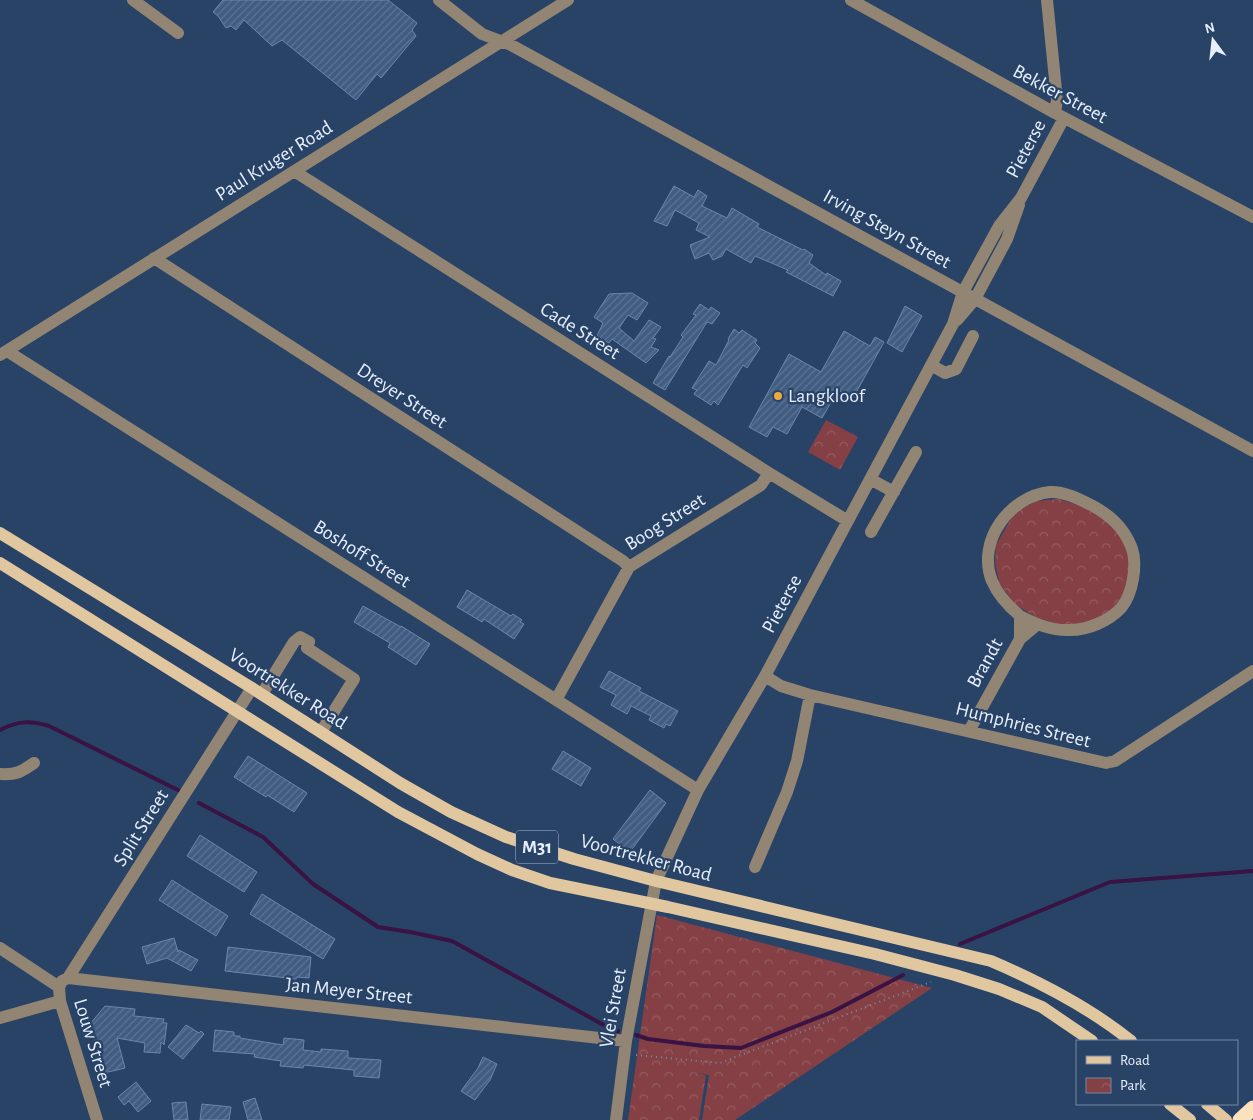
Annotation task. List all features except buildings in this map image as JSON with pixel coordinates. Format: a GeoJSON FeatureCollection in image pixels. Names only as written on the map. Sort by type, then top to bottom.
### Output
{"type":"FeatureCollection","features":[{"type":"Feature","properties":{"kind":"highway"},"geometry":{"type":"LineString","coordinates":[[1240,1120],[1253,1108]]}},
{"type":"Feature","properties":{"kind":"main road","name":"Voortrekker Road"},"geometry":{"type":"LineString","coordinates":[[0,533],[257,691],[400,783],[451,812],[506,838],[656,881],[991,961],[1023,975],[1082,1007],[1130,1040]]}},
{"type":"Feature","properties":{"kind":"main road","name":"Voortrekker Road"},"geometry":{"type":"LineString","coordinates":[[0,563],[398,812],[477,854],[512,870],[550,883],[875,954],[955,975],[999,989],[1042,1007],[1091,1040]]}},
{"type":"Feature","properties":{"kind":"main road"},"geometry":{"type":"LineString","coordinates":[[1171,1105],[1190,1120]]}},
{"type":"Feature","properties":{"kind":"main road"},"geometry":{"type":"LineString","coordinates":[[1208,1105],[1226,1120]]}},
{"type":"Feature","properties":{"kind":"street"},"geometry":{"type":"LineString","coordinates":[[133,0],[178,33]]}},
{"type":"Feature","properties":{"kind":"street","name":"Irving Steyn Street"},"geometry":{"type":"LineString","coordinates":[[439,0],[482,34],[503,41],[1253,450]]}},
{"type":"Feature","properties":{"kind":"street","name":"Paul Kruger Road"},"geometry":{"type":"LineString","coordinates":[[3,353],[568,0]]}},
{"type":"Feature","properties":{"kind":"street","name":"Bekker Street"},"geometry":{"type":"LineString","coordinates":[[851,0],[1059,116],[1253,217]]}},
{"type":"Feature","properties":{"kind":"street"},"geometry":{"type":"LineString","coordinates":[[1047,0],[1059,116]]}},
{"type":"Feature","properties":{"kind":"street","name":"Pieterse"},"geometry":{"type":"LineString","coordinates":[[953,324],[975,299],[1007,239],[1018,212],[1021,198],[1059,116]]}},
{"type":"Feature","properties":{"kind":"street","name":"Cade Street"},"geometry":{"type":"LineString","coordinates":[[294,171],[769,473],[848,521]]}},
{"type":"Feature","properties":{"kind":"street","name":"Pieterse"},"geometry":{"type":"LineString","coordinates":[[650,904],[656,881],[698,790],[765,676],[848,521],[953,324],[963,292],[999,226],[1021,198]]}},
{"type":"Feature","properties":{"kind":"street","name":"Dreyer Street"},"geometry":{"type":"LineString","coordinates":[[154,258],[629,567]]}},
{"type":"Feature","properties":{"kind":"street"},"geometry":{"type":"LineString","coordinates":[[931,365],[945,373],[956,369],[973,336]]}},
{"type":"Feature","properties":{"kind":"street","name":"Boshoff Street"},"geometry":{"type":"LineString","coordinates":[[3,353],[698,790]]}},
{"type":"Feature","properties":{"kind":"street"},"geometry":{"type":"LineString","coordinates":[[872,532],[916,452]]}},
{"type":"Feature","properties":{"kind":"street","name":"Boog Street"},"geometry":{"type":"LineString","coordinates":[[556,700],[629,567],[761,485],[769,473]]}},
{"type":"Feature","properties":{"kind":"street"},"geometry":{"type":"LineString","coordinates":[[870,479],[894,492]]}},
{"type":"Feature","properties":{"kind":"street"},"geometry":{"type":"LineString","coordinates":[[1052,492],[1068,495],[1088,504],[1117,523],[1127,536],[1133,551],[1134,567],[1133,585],[1122,607],[1110,617],[1090,628],[1070,630],[1049,628],[1020,616],[1006,604],[992,580],[988,561],[990,543],[1006,514],[1019,502],[1034,495],[1052,492]]}},
{"type":"Feature","properties":{"kind":"street","name":"Brandt"},"geometry":{"type":"LineString","coordinates":[[1020,616],[1020,639]]}},
{"type":"Feature","properties":{"kind":"street","name":"Brandt"},"geometry":{"type":"LineString","coordinates":[[969,731],[1020,639],[1038,624]]}},
{"type":"Feature","properties":{"kind":"street","name":"Split Street"},"geometry":{"type":"LineString","coordinates":[[64,983],[238,711],[257,691],[298,638],[305,639],[309,642],[307,648],[354,679],[321,732]]}},
{"type":"Feature","properties":{"kind":"street","name":"Humphries Street"},"geometry":{"type":"LineString","coordinates":[[765,676],[781,686],[810,695],[1100,763],[1110,763],[1253,671]]}},
{"type":"Feature","properties":{"kind":"street"},"geometry":{"type":"LineString","coordinates":[[755,867],[787,792],[797,762],[810,695]]}},
{"type":"Feature","properties":{"kind":"street"},"geometry":{"type":"LineString","coordinates":[[0,774],[11,775],[21,772],[34,763]]}},
{"type":"Feature","properties":{"kind":"street","name":"Vlei Street"},"geometry":{"type":"LineString","coordinates":[[616,1120],[626,1041],[650,904]]}},
{"type":"Feature","properties":{"kind":"street","name":"Louw Street"},"geometry":{"type":"LineString","coordinates":[[0,948],[64,983],[60,1001],[97,1120]]}},
{"type":"Feature","properties":{"kind":"street","name":"Jan Meyer Street"},"geometry":{"type":"LineString","coordinates":[[64,983],[626,1041]]}},
{"type":"Feature","properties":{"kind":"street"},"geometry":{"type":"LineString","coordinates":[[0,1018],[60,1001]]}},
{"type":"Feature","properties":{"kind":"path"},"geometry":{"type":"LineString","coordinates":[[624,1054],[720,1063],[936,980]]}},
{"type":"Feature","properties":{"kind":"green space"},"geometry":{"type":"Polygon","coordinates":[[[826,420],[858,437],[840,470],[808,452],[826,420]]]}},
{"type":"Feature","properties":{"kind":"green space"},"geometry":{"type":"Polygon","coordinates":[[[1059,499],[1081,506],[1110,523],[1127,544],[1132,569],[1125,592],[1110,613],[1097,620],[1069,626],[1036,617],[1014,604],[999,582],[995,563],[996,545],[1012,517],[1023,508],[1037,501],[1059,499]]]}},
{"type":"Feature","properties":{"kind":"green space"},"geometry":{"type":"Polygon","coordinates":[[[657,915],[932,988],[735,1120],[702,1120],[709,1075],[688,1071],[706,1075],[699,1120],[628,1120],[657,915]]]}},
{"type":"Feature","properties":{"kind":"waterway"},"geometry":{"type":"LineString","coordinates":[[0,730],[24,722],[49,726],[180,791]]}},
{"type":"Feature","properties":{"kind":"waterway"},"geometry":{"type":"LineString","coordinates":[[199,803],[263,837],[313,884],[378,927],[452,941],[609,1028],[618,1031]]}},
{"type":"Feature","properties":{"kind":"waterway"},"geometry":{"type":"LineString","coordinates":[[960,944],[1110,882],[1253,871]]}},
{"type":"Feature","properties":{"kind":"waterway"},"geometry":{"type":"LineString","coordinates":[[636,1035],[648,1039],[704,1046],[741,1048],[832,1012],[903,975]]}},
{"type":"Feature","properties":{"kind":"place","name":"Langkloof"},"geometry":{"type":"Point","coordinates":[778,396]}}]}
